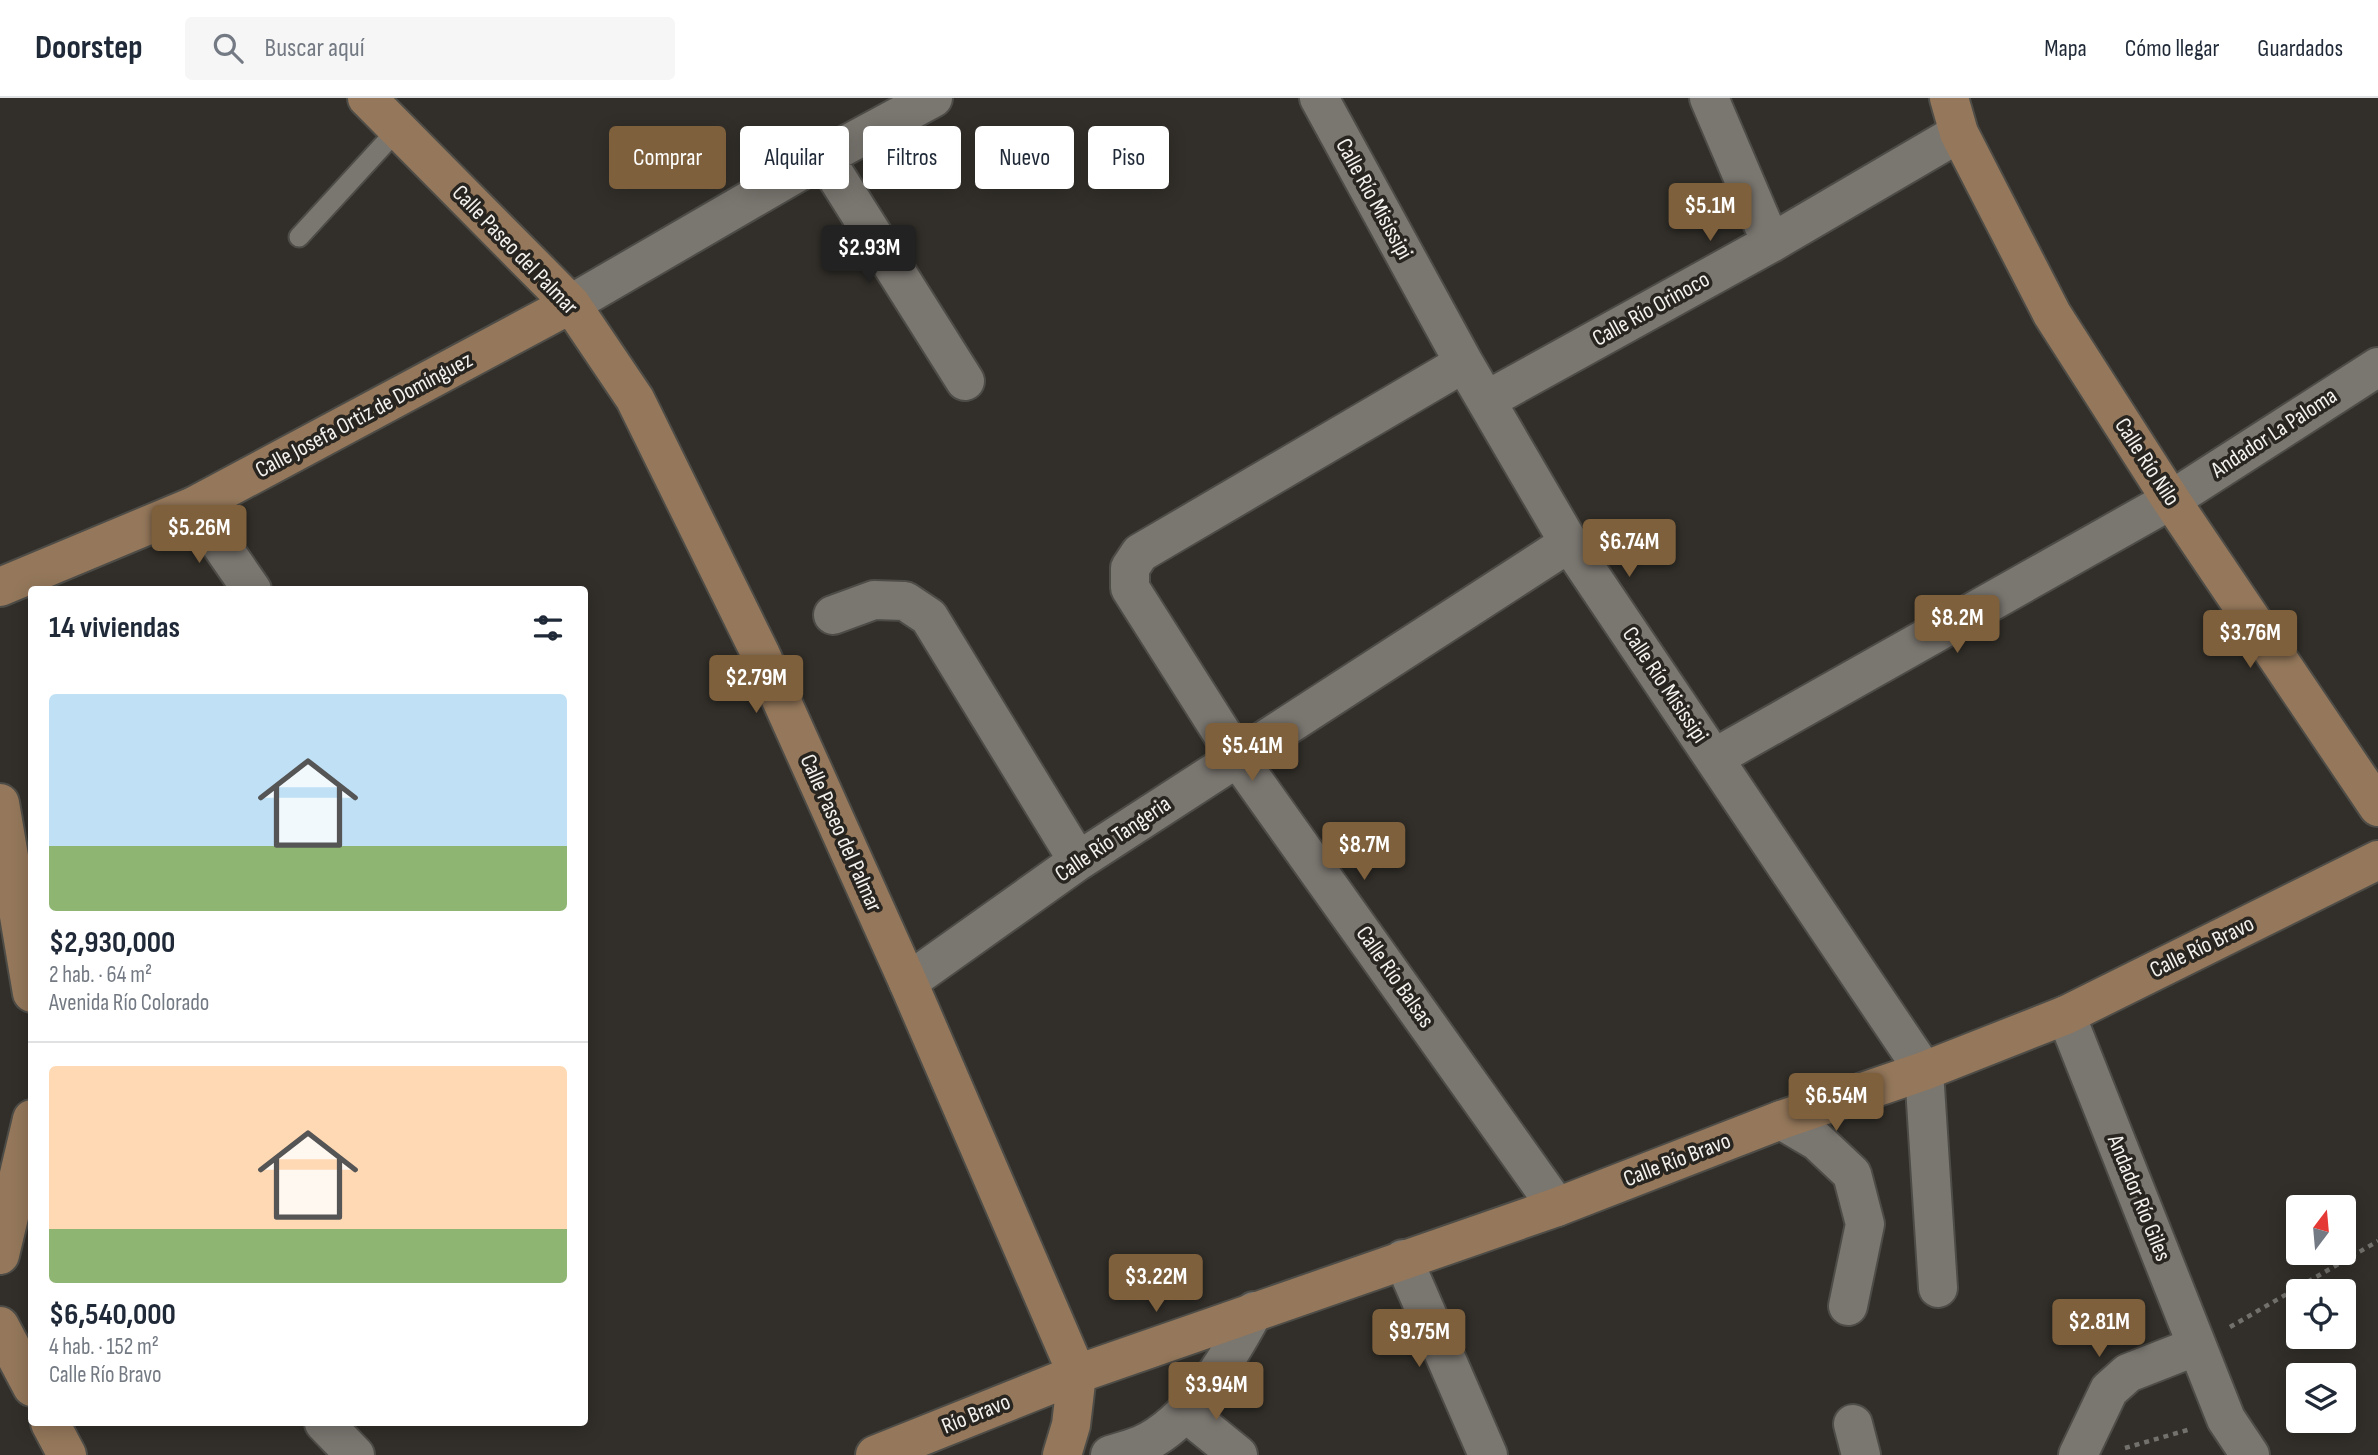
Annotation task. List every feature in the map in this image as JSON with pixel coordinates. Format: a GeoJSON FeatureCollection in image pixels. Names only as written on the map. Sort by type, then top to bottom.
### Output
{"type":"FeatureCollection","features":[{"type":"Feature","properties":{"kind":"street","name":"Calle Paseo del Palmar"},"geometry":{"type":"LineString","coordinates":[[367,98],[571,304],[635,399],[761,655],[908,982],[1077,1374]]}},
{"type":"Feature","properties":{"kind":"street"},"geometry":{"type":"LineString","coordinates":[[849,143],[933,98]]}},
{"type":"Feature","properties":{"kind":"street","name":"Calle Río Misissipi"},"geometry":{"type":"LineString","coordinates":[[1319,98],[1464,363],[1569,543],[1924,1071]]}},
{"type":"Feature","properties":{"kind":"street"},"geometry":{"type":"LineString","coordinates":[[1709,98],[1771,243]]}},
{"type":"Feature","properties":{"kind":"street","name":"Calle Río Orinoco"},"geometry":{"type":"LineString","coordinates":[[1487,400],[1771,243],[1954,116]]}},
{"type":"Feature","properties":{"kind":"street","name":"Calle Río Nilo"},"geometry":{"type":"LineString","coordinates":[[1954,116],[2052,314],[2171,500],[2378,807]]}},
{"type":"Feature","properties":{"kind":"street"},"geometry":{"type":"LineString","coordinates":[[571,304],[769,189]]}},
{"type":"Feature","properties":{"kind":"street"},"geometry":{"type":"LineString","coordinates":[[844,189],[965,381]]}},
{"type":"Feature","properties":{"kind":"street","name":"Calle Josefa Ortiz de Domínguez"},"geometry":{"type":"LineString","coordinates":[[0,587],[194,506],[571,304]]}},
{"type":"Feature","properties":{"kind":"street","name":"Calle Río Balsas"},"geometry":{"type":"LineString","coordinates":[[1464,363],[1140,553],[1130,568],[1130,588],[1237,757],[1557,1207]]}},
{"type":"Feature","properties":{"kind":"street","name":"Andador La Paloma"},"geometry":{"type":"LineString","coordinates":[[1714,758],[2171,500],[2378,367]]}},
{"type":"Feature","properties":{"kind":"street"},"geometry":{"type":"LineString","coordinates":[[194,506],[250,586]]}},
{"type":"Feature","properties":{"kind":"street","name":"Calle Río Tangeria"},"geometry":{"type":"LineString","coordinates":[[908,982],[1078,861],[1569,543]]}},
{"type":"Feature","properties":{"kind":"street"},"geometry":{"type":"LineString","coordinates":[[833,615],[874,600],[905,601],[929,617],[1078,861]]}},
{"type":"Feature","properties":{"kind":"street"},"geometry":{"type":"LineString","coordinates":[[0,803],[28,969]]}},
{"type":"Feature","properties":{"kind":"street","name":"Calle Río Bravo"},"geometry":{"type":"LineString","coordinates":[[1077,1374],[1557,1207],[1781,1120],[1924,1071],[2066,1015],[2378,860]]}},
{"type":"Feature","properties":{"kind":"street","name":"Andador Río Giles"},"geometry":{"type":"LineString","coordinates":[[2066,1015],[2226,1419],[2250,1455]]}},
{"type":"Feature","properties":{"kind":"street"},"geometry":{"type":"LineString","coordinates":[[1924,1071],[1938,1288]]}},
{"type":"Feature","properties":{"kind":"street"},"geometry":{"type":"LineString","coordinates":[[1781,1120],[1817,1141],[1852,1174],[1864,1224],[1848,1306]]}},
{"type":"Feature","properties":{"kind":"street"},"geometry":{"type":"LineString","coordinates":[[0,1255],[28,1136]]}},
{"type":"Feature","properties":{"kind":"street"},"geometry":{"type":"LineString","coordinates":[[1403,1259],[1488,1455]]}},
{"type":"Feature","properties":{"kind":"street"},"geometry":{"type":"LineString","coordinates":[[1110,1455],[1143,1444],[1185,1412],[1229,1355],[1254,1311]]}},
{"type":"Feature","properties":{"kind":"street"},"geometry":{"type":"LineString","coordinates":[[0,1326],[28,1379]]}},
{"type":"Feature","properties":{"kind":"street"},"geometry":{"type":"LineString","coordinates":[[2095,1453],[2109,1391],[2128,1373],[2197,1346]]}},
{"type":"Feature","properties":{"kind":"street"},"geometry":{"type":"LineString","coordinates":[[1062,1455],[1072,1425],[1077,1374]]}},
{"type":"Feature","properties":{"kind":"street","name":"Río Bravo"},"geometry":{"type":"LineString","coordinates":[[875,1455],[1077,1374]]}},
{"type":"Feature","properties":{"kind":"street"},"geometry":{"type":"LineString","coordinates":[[1185,1412],[1238,1455]]}},
{"type":"Feature","properties":{"kind":"street"},"geometry":{"type":"LineString","coordinates":[[52,1426],[67,1455]]}},
{"type":"Feature","properties":{"kind":"street"},"geometry":{"type":"LineString","coordinates":[[327,1426],[355,1455]]}},
{"type":"Feature","properties":{"kind":"lane"},"geometry":{"type":"LineString","coordinates":[[299,237],[398,129]]}},
{"type":"Feature","properties":{"kind":"path"},"geometry":{"type":"LineString","coordinates":[[2197,1346],[2378,1241]]}},
{"type":"Feature","properties":{"kind":"path"},"geometry":{"type":"LineString","coordinates":[[2095,1453],[2226,1419]]}}]}
